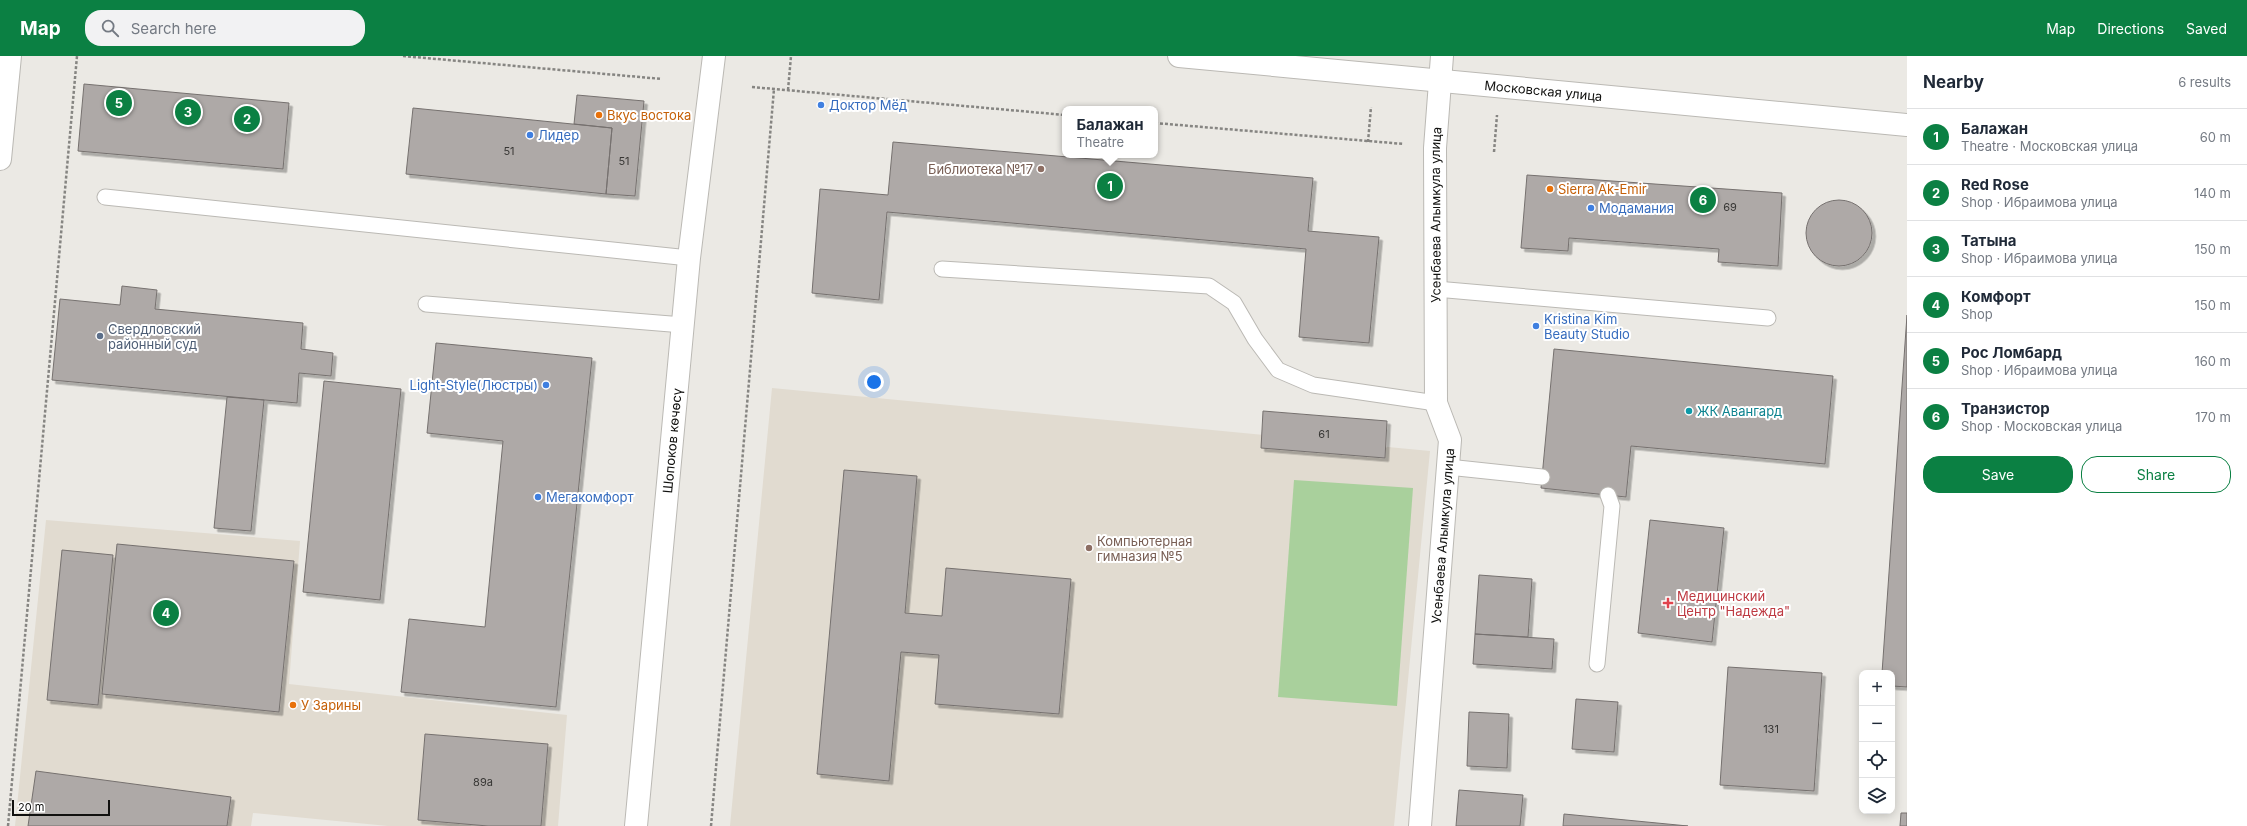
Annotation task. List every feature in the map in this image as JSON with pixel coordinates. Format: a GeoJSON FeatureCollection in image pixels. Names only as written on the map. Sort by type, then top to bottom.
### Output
{"type":"FeatureCollection","features":[{"type":"Feature","properties":{"kind":"street"},"geometry":{"type":"LineString","coordinates":[[0,159],[10,56]]}},
{"type":"Feature","properties":{"kind":"street","name":"Шопоков көчөсү"},"geometry":{"type":"LineString","coordinates":[[636,826],[689,258],[714,56]]}},
{"type":"Feature","properties":{"kind":"street","name":"Московская улица"},"geometry":{"type":"LineString","coordinates":[[1179,56],[1907,125]]}},
{"type":"Feature","properties":{"kind":"street","name":"Усенбаева Алымкула улица"},"geometry":{"type":"LineString","coordinates":[[1420,826],[1450,440],[1436,403],[1435,148],[1442,56]]}},
{"type":"Feature","properties":{"kind":"lane"},"geometry":{"type":"LineString","coordinates":[[105,197],[689,258]]}},
{"type":"Feature","properties":{"kind":"lane"},"geometry":{"type":"LineString","coordinates":[[942,270],[1209,286],[1234,303],[1255,340],[1278,370],[1313,385],[1436,403]]}},
{"type":"Feature","properties":{"kind":"lane"},"geometry":{"type":"LineString","coordinates":[[1436,289],[1768,318]]}},
{"type":"Feature","properties":{"kind":"lane"},"geometry":{"type":"LineString","coordinates":[[426,304],[683,325]]}},
{"type":"Feature","properties":{"kind":"lane"},"geometry":{"type":"LineString","coordinates":[[1448,467],[1542,478]]}},
{"type":"Feature","properties":{"kind":"lane"},"geometry":{"type":"LineString","coordinates":[[1597,664],[1612,506],[1608,495]]}},
{"type":"Feature","properties":{"kind":"path"},"geometry":{"type":"LineString","coordinates":[[8,826],[77,56]]}},
{"type":"Feature","properties":{"kind":"path"},"geometry":{"type":"LineString","coordinates":[[403,56],[662,79]]}},
{"type":"Feature","properties":{"kind":"path"},"geometry":{"type":"LineString","coordinates":[[788,90],[791,56]]}},
{"type":"Feature","properties":{"kind":"path"},"geometry":{"type":"LineString","coordinates":[[752,87],[1062,115]]}},
{"type":"Feature","properties":{"kind":"path"},"geometry":{"type":"LineString","coordinates":[[710,826],[774,89]]}},
{"type":"Feature","properties":{"kind":"path"},"geometry":{"type":"LineString","coordinates":[[1368,142],[1371,107]]}},
{"type":"Feature","properties":{"kind":"path"},"geometry":{"type":"LineString","coordinates":[[1494,152],[1497,110]]}},
{"type":"Feature","properties":{"kind":"path"},"geometry":{"type":"LineString","coordinates":[[1158,123],[1404,144]]}},
{"type":"Feature","properties":{"kind":"shaded area","name":"Компьютерная гимназия №5"},"geometry":{"type":"Polygon","coordinates":[[[772,388],[1430,451],[1394,826],[730,826],[772,388]]]}},
{"type":"Feature","properties":{"kind":"shaded area"},"geometry":{"type":"Polygon","coordinates":[[[46,520],[300,541],[289,684],[567,715],[558,826],[388,826],[253,813],[251,826],[15,826],[46,520]]]}},
{"type":"Feature","properties":{"kind":"green space"},"geometry":{"type":"Polygon","coordinates":[[[1294,480],[1413,488],[1397,706],[1278,697],[1294,480]]]}},
{"type":"Feature","properties":{"kind":"building"},"geometry":{"type":"Polygon","coordinates":[[[84,84],[289,103],[283,169],[78,151],[84,84]]]}},
{"type":"Feature","properties":{"kind":"building"},"geometry":{"type":"Polygon","coordinates":[[[577,95],[644,101],[635,196],[606,194],[612,128],[574,124],[577,95]]]}},
{"type":"Feature","properties":{"kind":"building"},"geometry":{"type":"Polygon","coordinates":[[[413,108],[612,128],[606,194],[406,174],[413,108]]]}},
{"type":"Feature","properties":{"kind":"building"},"geometry":{"type":"Polygon","coordinates":[[[893,142],[1062,156],[1062,158],[1080,158],[1313,178],[1308,231],[1379,237],[1369,343],[1299,337],[1306,249],[887,212],[879,300],[812,293],[820,189],[888,195],[893,142]]]}},
{"type":"Feature","properties":{"kind":"building"},"geometry":{"type":"Polygon","coordinates":[[[1527,175],[1782,193],[1778,266],[1718,262],[1719,249],[1569,238],[1568,251],[1521,248],[1527,175]]]}},
{"type":"Feature","properties":{"kind":"building"},"geometry":{"type":"Polygon","coordinates":[[[1832,200],[1846,200],[1858,205],[1867,214],[1872,226],[1870,246],[1863,257],[1846,266],[1832,266],[1820,261],[1811,252],[1806,240],[1806,226],[1811,214],[1820,205],[1832,200]]]}},
{"type":"Feature","properties":{"kind":"building"},"geometry":{"type":"Polygon","coordinates":[[[122,286],[157,290],[155,309],[303,323],[301,349],[333,353],[331,376],[299,373],[297,403],[52,380],[60,299],[120,305],[122,286]]]}},
{"type":"Feature","properties":{"kind":"building"},"geometry":{"type":"Polygon","coordinates":[[[1907,315],[1907,687],[1895,686],[1895,670],[1882,670],[1907,315]]]}},
{"type":"Feature","properties":{"kind":"building","name":"Мегакомфорт"},"geometry":{"type":"Polygon","coordinates":[[[436,343],[592,358],[556,707],[401,692],[409,619],[485,627],[503,441],[427,433],[436,343]]]}},
{"type":"Feature","properties":{"kind":"building","name":"ЖК Авангард"},"geometry":{"type":"Polygon","coordinates":[[[1554,349],[1833,376],[1825,464],[1631,446],[1626,497],[1541,488],[1554,349]]]}},
{"type":"Feature","properties":{"kind":"building"},"geometry":{"type":"Polygon","coordinates":[[[324,381],[401,389],[380,600],[303,592],[324,381]]]}},
{"type":"Feature","properties":{"kind":"building"},"geometry":{"type":"Polygon","coordinates":[[[227,397],[264,400],[251,531],[214,528],[227,397]]]}},
{"type":"Feature","properties":{"kind":"building"},"geometry":{"type":"Polygon","coordinates":[[[1263,411],[1387,421],[1385,458],[1261,448],[1263,411]]]}},
{"type":"Feature","properties":{"kind":"building"},"geometry":{"type":"Polygon","coordinates":[[[844,470],[917,476],[905,613],[942,616],[946,568],[1071,579],[1059,714],[935,704],[939,655],[901,652],[889,781],[817,774],[844,470]]]}},
{"type":"Feature","properties":{"kind":"building"},"geometry":{"type":"Polygon","coordinates":[[[1650,520],[1724,528],[1712,642],[1638,633],[1650,520]]]}},
{"type":"Feature","properties":{"kind":"building"},"geometry":{"type":"Polygon","coordinates":[[[117,544],[294,561],[279,712],[102,694],[117,544]]]}},
{"type":"Feature","properties":{"kind":"building"},"geometry":{"type":"Polygon","coordinates":[[[62,550],[113,555],[98,705],[47,700],[62,550]]]}},
{"type":"Feature","properties":{"kind":"building"},"geometry":{"type":"Polygon","coordinates":[[[1479,575],[1532,579],[1528,637],[1475,634],[1479,575]]]}},
{"type":"Feature","properties":{"kind":"building"},"geometry":{"type":"Polygon","coordinates":[[[1475,634],[1554,639],[1552,669],[1473,664],[1475,634]]]}},
{"type":"Feature","properties":{"kind":"building"},"geometry":{"type":"Polygon","coordinates":[[[1728,667],[1822,673],[1814,791],[1720,785],[1728,667]]]}},
{"type":"Feature","properties":{"kind":"building"},"geometry":{"type":"Polygon","coordinates":[[[1576,699],[1618,702],[1614,752],[1572,749],[1576,699]]]}},
{"type":"Feature","properties":{"kind":"building"},"geometry":{"type":"Polygon","coordinates":[[[1469,712],[1509,714],[1507,768],[1467,766],[1469,712]]]}},
{"type":"Feature","properties":{"kind":"building"},"geometry":{"type":"Polygon","coordinates":[[[425,734],[548,744],[541,826],[488,826],[418,820],[425,734]]]}},
{"type":"Feature","properties":{"kind":"building"},"geometry":{"type":"Polygon","coordinates":[[[36,771],[231,797],[227,826],[28,826],[36,771]]]}},
{"type":"Feature","properties":{"kind":"building"},"geometry":{"type":"Polygon","coordinates":[[[1459,790],[1523,795],[1520,826],[1456,826],[1459,790]]]}},
{"type":"Feature","properties":{"kind":"building"},"geometry":{"type":"Polygon","coordinates":[[[1901,813],[1907,813],[1907,826],[1900,826],[1901,813]]]}},
{"type":"Feature","properties":{"kind":"building"},"geometry":{"type":"Polygon","coordinates":[[[1564,814],[1688,826],[1563,826],[1564,814]]]}},
{"type":"Feature","properties":{"kind":"place","name":"Рос Ломбард"},"geometry":{"type":"Point","coordinates":[119,103]}},
{"type":"Feature","properties":{"kind":"place","name":"Доктор Мёд"},"geometry":{"type":"Point","coordinates":[821,105]}},
{"type":"Feature","properties":{"kind":"place","name":"Татына"},"geometry":{"type":"Point","coordinates":[188,112]}},
{"type":"Feature","properties":{"kind":"place","name":"Вкус востока"},"geometry":{"type":"Point","coordinates":[599,115]}},
{"type":"Feature","properties":{"kind":"place","name":"Red Rose"},"geometry":{"type":"Point","coordinates":[247,119]}},
{"type":"Feature","properties":{"kind":"place","name":"Лидер"},"geometry":{"type":"Point","coordinates":[530,135]}},
{"type":"Feature","properties":{"kind":"place","name":"Библиотека №17"},"geometry":{"type":"Point","coordinates":[1041,169]}},
{"type":"Feature","properties":{"kind":"place","name":"Балажан"},"geometry":{"type":"Point","coordinates":[1110,186]}},
{"type":"Feature","properties":{"kind":"place","name":"Sierra Ak-Emir"},"geometry":{"type":"Point","coordinates":[1550,189]}},
{"type":"Feature","properties":{"kind":"place","name":"Транзистор"},"geometry":{"type":"Point","coordinates":[1703,200]}},
{"type":"Feature","properties":{"kind":"place","name":"Модамания"},"geometry":{"type":"Point","coordinates":[1591,208]}},
{"type":"Feature","properties":{"kind":"place","name":"Kristina Kim Beauty Studio"},"geometry":{"type":"Point","coordinates":[1536,326]}},
{"type":"Feature","properties":{"kind":"place","name":"Свердловский районный суд"},"geometry":{"type":"Point","coordinates":[100,336]}},
{"type":"Feature","properties":{"kind":"place","name":"Light-Style(Люстры)"},"geometry":{"type":"Point","coordinates":[546,385]}},
{"type":"Feature","properties":{"kind":"place","name":"ЖК Авангард"},"geometry":{"type":"Point","coordinates":[1689,411]}},
{"type":"Feature","properties":{"kind":"place","name":"Мегакомфорт"},"geometry":{"type":"Point","coordinates":[538,497]}},
{"type":"Feature","properties":{"kind":"place","name":"Компьютерная гимназия №5"},"geometry":{"type":"Point","coordinates":[1089,548]}},
{"type":"Feature","properties":{"kind":"place","name":"Медицинский Центр \"Надежда\""},"geometry":{"type":"Point","coordinates":[1668,603]}},
{"type":"Feature","properties":{"kind":"place","name":"Комфорт"},"geometry":{"type":"Point","coordinates":[166,613]}},
{"type":"Feature","properties":{"kind":"place","name":"У Зарины"},"geometry":{"type":"Point","coordinates":[293,705]}}]}
